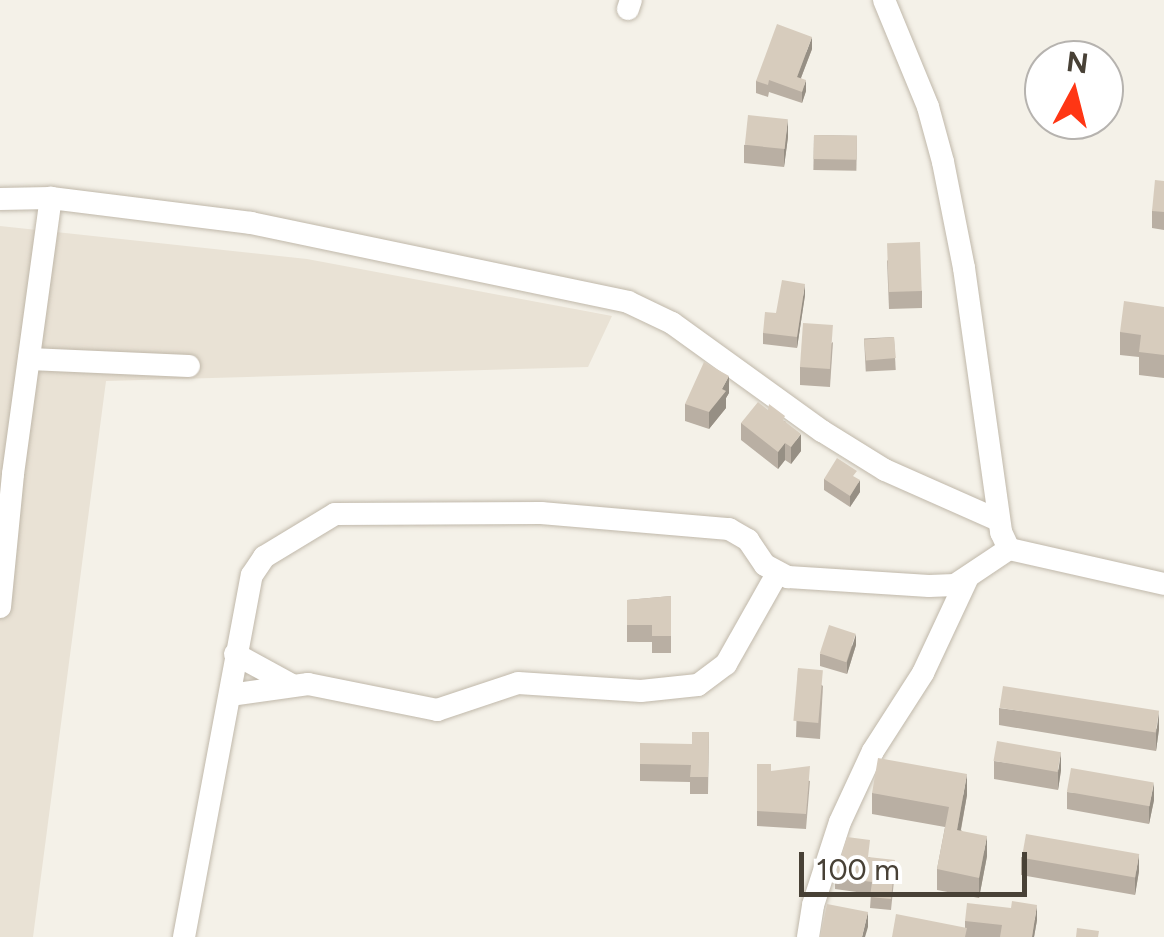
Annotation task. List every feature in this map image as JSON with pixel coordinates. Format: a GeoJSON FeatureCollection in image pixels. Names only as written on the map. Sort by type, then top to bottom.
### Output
{"type":"FeatureCollection","features":[{"type":"Feature","properties":{"kind":"street"},"geometry":{"type":"LineString","coordinates":[[884,0],[928,106],[944,162],[964,268],[998,520],[1009,549]]}},
{"type":"Feature","properties":{"kind":"street"},"geometry":{"type":"LineString","coordinates":[[0,199],[51,198],[252,222],[628,302],[672,323],[822,431],[885,470],[998,520]]}},
{"type":"Feature","properties":{"kind":"street"},"geometry":{"type":"LineString","coordinates":[[0,608],[51,198]]}},
{"type":"Feature","properties":{"kind":"street"},"geometry":{"type":"LineString","coordinates":[[28,359],[189,366]]}},
{"type":"Feature","properties":{"kind":"street"},"geometry":{"type":"LineString","coordinates":[[184,937],[235,654],[257,564],[310,527],[348,511],[541,512],[730,529],[748,540],[765,566],[777,574],[945,586],[968,577],[1009,549],[1164,584]]}},
{"type":"Feature","properties":{"kind":"street"},"geometry":{"type":"LineString","coordinates":[[230,695],[290,684],[342,688],[438,710],[518,683],[641,691],[698,686],[726,664],[777,574]]}},
{"type":"Feature","properties":{"kind":"street"},"geometry":{"type":"LineString","coordinates":[[808,937],[813,905],[840,822],[873,751],[923,674],[968,577]]}},
{"type":"Feature","properties":{"kind":"street"},"geometry":{"type":"LineString","coordinates":[[235,654],[290,684]]}},
{"type":"Feature","properties":{"kind":"shaded area"},"geometry":{"type":"Polygon","coordinates":[[[0,226],[307,259],[612,316],[588,367],[106,381],[33,937],[0,937],[0,226]]]}},
{"type":"Feature","properties":{"kind":"building"},"geometry":{"type":"Polygon","coordinates":[[[777,24],[812,37],[797,77],[806,80],[802,92],[769,80],[768,85],[756,81],[777,24]]]}},
{"type":"Feature","properties":{"kind":"building"},"geometry":{"type":"Polygon","coordinates":[[[748,115],[788,119],[785,149],[745,145],[748,115]]]}},
{"type":"Feature","properties":{"kind":"building"},"geometry":{"type":"Polygon","coordinates":[[[814,135],[857,136],[857,160],[814,159],[814,135]]]}},
{"type":"Feature","properties":{"kind":"building"},"geometry":{"type":"Polygon","coordinates":[[[1155,180],[1164,181],[1164,212],[1152,211],[1155,180]]]}},
{"type":"Feature","properties":{"kind":"building"},"geometry":{"type":"Polygon","coordinates":[[[920,242],[922,291],[889,292],[887,243],[920,242]]]}},
{"type":"Feature","properties":{"kind":"building"},"geometry":{"type":"Polygon","coordinates":[[[782,280],[805,284],[797,337],[763,333],[765,312],[776,313],[782,280]]]}},
{"type":"Feature","properties":{"kind":"building"},"geometry":{"type":"Polygon","coordinates":[[[1124,301],[1164,307],[1164,355],[1139,352],[1141,335],[1120,332],[1124,301]]]}},
{"type":"Feature","properties":{"kind":"building"},"geometry":{"type":"Polygon","coordinates":[[[803,323],[833,325],[830,369],[800,367],[803,323]]]}},
{"type":"Feature","properties":{"kind":"building"},"geometry":{"type":"Polygon","coordinates":[[[894,337],[896,358],[866,361],[864,340],[894,337]]]}},
{"type":"Feature","properties":{"kind":"building"},"geometry":{"type":"Polygon","coordinates":[[[704,362],[729,376],[722,389],[726,391],[709,412],[685,404],[704,362]]]}},
{"type":"Feature","properties":{"kind":"building"},"geometry":{"type":"Polygon","coordinates":[[[758,402],[768,410],[769,404],[801,434],[791,447],[785,443],[778,452],[741,423],[758,402]]]}},
{"type":"Feature","properties":{"kind":"building"},"geometry":{"type":"Polygon","coordinates":[[[837,458],[857,471],[853,476],[860,480],[850,496],[824,479],[837,458]]]}},
{"type":"Feature","properties":{"kind":"building"},"geometry":{"type":"Polygon","coordinates":[[[671,596],[671,636],[652,636],[652,625],[627,625],[627,600],[671,596]]]}},
{"type":"Feature","properties":{"kind":"building"},"geometry":{"type":"Polygon","coordinates":[[[829,625],[856,634],[846,662],[820,654],[829,625]]]}},
{"type":"Feature","properties":{"kind":"building"},"geometry":{"type":"Polygon","coordinates":[[[798,668],[823,670],[818,723],[793,721],[798,668]]]}},
{"type":"Feature","properties":{"kind":"building"},"geometry":{"type":"Polygon","coordinates":[[[1003,686],[1159,711],[1156,732],[1000,708],[1003,686]]]}},
{"type":"Feature","properties":{"kind":"building"},"geometry":{"type":"Polygon","coordinates":[[[692,732],[709,732],[708,777],[690,777],[691,765],[640,764],[640,743],[692,744],[692,732]]]}},
{"type":"Feature","properties":{"kind":"building"},"geometry":{"type":"Polygon","coordinates":[[[997,741],[1061,752],[1058,772],[994,761],[997,741]]]}},
{"type":"Feature","properties":{"kind":"building"},"geometry":{"type":"Polygon","coordinates":[[[878,758],[967,774],[957,830],[987,836],[979,878],[937,869],[949,807],[872,793],[878,758]]]}},
{"type":"Feature","properties":{"kind":"building"},"geometry":{"type":"Polygon","coordinates":[[[757,764],[771,764],[771,771],[810,766],[806,814],[757,811],[757,764]]]}},
{"type":"Feature","properties":{"kind":"building"},"geometry":{"type":"Polygon","coordinates":[[[1071,768],[1154,783],[1150,806],[1067,792],[1071,768]]]}},
{"type":"Feature","properties":{"kind":"building"},"geometry":{"type":"Polygon","coordinates":[[[1026,834],[1139,854],[1135,878],[1022,858],[1026,834]]]}},
{"type":"Feature","properties":{"kind":"building"},"geometry":{"type":"Polygon","coordinates":[[[847,837],[870,840],[868,857],[895,860],[891,899],[870,897],[872,882],[835,877],[847,837]]]}},
{"type":"Feature","properties":{"kind":"building"},"geometry":{"type":"Polygon","coordinates":[[[1012,901],[1037,905],[1032,937],[1000,937],[1002,925],[965,921],[967,903],[1011,908],[1012,901]]]}},
{"type":"Feature","properties":{"kind":"building"},"geometry":{"type":"Polygon","coordinates":[[[827,904],[868,912],[862,937],[820,937],[827,904]]]}},
{"type":"Feature","properties":{"kind":"building"},"geometry":{"type":"Polygon","coordinates":[[[896,914],[967,928],[965,937],[892,937],[896,914]]]}},
{"type":"Feature","properties":{"kind":"building"},"geometry":{"type":"Polygon","coordinates":[[[1077,928],[1099,931],[1098,937],[1076,937],[1077,928]]]}}]}
